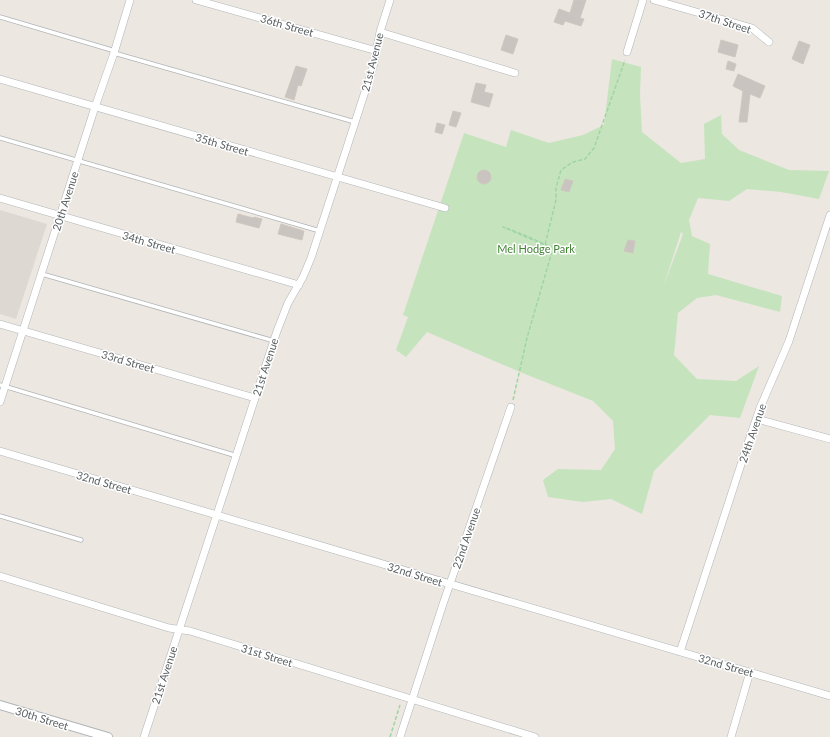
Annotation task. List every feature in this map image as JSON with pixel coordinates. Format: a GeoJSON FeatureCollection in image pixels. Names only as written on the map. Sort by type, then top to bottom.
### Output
{"type":"FeatureCollection","features":[{"type":"Feature","properties":{"kind":"street","name":"20th Avenue"},"geometry":{"type":"LineString","coordinates":[[0,402],[2,386],[42,274],[130,0]]}},
{"type":"Feature","properties":{"kind":"street","name":"36th Street"},"geometry":{"type":"LineString","coordinates":[[196,0],[377,51]]}},
{"type":"Feature","properties":{"kind":"street","name":"21st Avenue"},"geometry":{"type":"LineString","coordinates":[[144,737],[274,341],[288,303],[299,285],[309,263],[320,231],[356,123],[390,0]]}},
{"type":"Feature","properties":{"kind":"street"},"geometry":{"type":"LineString","coordinates":[[627,52],[643,0]]}},
{"type":"Feature","properties":{"kind":"street","name":"37th Street"},"geometry":{"type":"LineString","coordinates":[[654,0],[752,28],[770,42]]}},
{"type":"Feature","properties":{"kind":"street"},"geometry":{"type":"LineString","coordinates":[[380,32],[515,73]]}},
{"type":"Feature","properties":{"kind":"street","name":"35th Street"},"geometry":{"type":"LineString","coordinates":[[0,80],[445,208]]}},
{"type":"Feature","properties":{"kind":"street","name":"34th Street"},"geometry":{"type":"LineString","coordinates":[[0,198],[299,285]]}},
{"type":"Feature","properties":{"kind":"street","name":"24th Avenue"},"geometry":{"type":"LineString","coordinates":[[680,652],[756,419],[789,341],[830,215]]}},
{"type":"Feature","properties":{"kind":"street","name":"33rd Street"},"geometry":{"type":"LineString","coordinates":[[0,324],[255,398]]}},
{"type":"Feature","properties":{"kind":"street","name":"22nd Avenue"},"geometry":{"type":"LineString","coordinates":[[400,737],[450,584],[511,407]]}},
{"type":"Feature","properties":{"kind":"street"},"geometry":{"type":"LineString","coordinates":[[756,419],[830,439]]}},
{"type":"Feature","properties":{"kind":"street","name":"32nd Street"},"geometry":{"type":"LineString","coordinates":[[0,451],[830,696]]}},
{"type":"Feature","properties":{"kind":"street","name":"31st Street"},"geometry":{"type":"LineString","coordinates":[[0,576],[169,628],[198,634],[535,737]]}},
{"type":"Feature","properties":{"kind":"street"},"geometry":{"type":"LineString","coordinates":[[731,737],[750,672]]}},
{"type":"Feature","properties":{"kind":"street","name":"30th Street"},"geometry":{"type":"LineString","coordinates":[[0,705],[108,737]]}},
{"type":"Feature","properties":{"kind":"lane"},"geometry":{"type":"LineString","coordinates":[[0,17],[356,123]]}},
{"type":"Feature","properties":{"kind":"lane"},"geometry":{"type":"LineString","coordinates":[[0,138],[320,231]]}},
{"type":"Feature","properties":{"kind":"lane"},"geometry":{"type":"LineString","coordinates":[[42,274],[274,341]]}},
{"type":"Feature","properties":{"kind":"lane"},"geometry":{"type":"LineString","coordinates":[[2,386],[237,456]]}},
{"type":"Feature","properties":{"kind":"lane"},"geometry":{"type":"LineString","coordinates":[[0,516],[81,540]]}},
{"type":"Feature","properties":{"kind":"path"},"geometry":{"type":"LineString","coordinates":[[545,245],[554,212],[556,188],[561,170],[573,162],[585,159],[594,148],[627,52]]}},
{"type":"Feature","properties":{"kind":"path"},"geometry":{"type":"LineString","coordinates":[[511,407],[553,248],[545,245],[503,227],[526,235],[545,245]]}},
{"type":"Feature","properties":{"kind":"path"},"geometry":{"type":"LineString","coordinates":[[390,737],[400,705]]}},
{"type":"Feature","properties":{"kind":"shaded area"},"geometry":{"type":"Polygon","coordinates":[[[0,210],[47,224],[16,319],[0,314],[0,210]]]}},
{"type":"Feature","properties":{"kind":"green space","name":"Mel Hodge Park"},"geometry":{"type":"Polygon","coordinates":[[[612,59],[641,67],[640,95],[642,132],[681,163],[705,159],[704,124],[721,115],[722,134],[739,150],[789,170],[829,171],[819,199],[781,192],[747,189],[729,201],[698,198],[689,220],[692,236],[710,244],[708,274],[782,296],[780,312],[716,295],[697,298],[678,313],[674,355],[697,379],[736,381],[759,366],[740,418],[710,415],[654,471],[642,514],[611,499],[583,502],[548,497],[543,480],[558,469],[601,470],[615,449],[613,421],[593,401],[520,372],[427,332],[406,357],[396,350],[408,317],[403,315],[464,133],[506,147],[511,130],[549,143],[583,135],[604,125],[612,59]],[[681,232],[663,288],[683,234],[681,232]]]}},
{"type":"Feature","properties":{"kind":"building"},"geometry":{"type":"Polygon","coordinates":[[[574,0],[586,0],[580,18],[584,19],[581,26],[565,21],[563,25],[554,22],[559,9],[570,13],[574,0]]]}},
{"type":"Feature","properties":{"kind":"building"},"geometry":{"type":"Polygon","coordinates":[[[506,35],[518,39],[513,54],[501,50],[506,35]]]}},
{"type":"Feature","properties":{"kind":"building"},"geometry":{"type":"Polygon","coordinates":[[[721,40],[738,45],[735,57],[718,52],[721,40]]]}},
{"type":"Feature","properties":{"kind":"building"},"geometry":{"type":"Polygon","coordinates":[[[799,41],[810,45],[803,64],[792,59],[799,41]]]}},
{"type":"Feature","properties":{"kind":"building"},"geometry":{"type":"Polygon","coordinates":[[[728,61],[736,64],[734,71],[726,69],[728,61]]]}},
{"type":"Feature","properties":{"kind":"building"},"geometry":{"type":"Polygon","coordinates":[[[296,66],[307,69],[301,86],[298,85],[294,100],[285,97],[296,66]]]}},
{"type":"Feature","properties":{"kind":"building"},"geometry":{"type":"Polygon","coordinates":[[[738,74],[765,86],[760,98],[750,94],[747,122],[739,122],[743,91],[733,86],[738,74]]]}},
{"type":"Feature","properties":{"kind":"building"},"geometry":{"type":"Polygon","coordinates":[[[476,83],[486,85],[484,92],[493,94],[489,107],[471,102],[476,83]]]}},
{"type":"Feature","properties":{"kind":"building"},"geometry":{"type":"Polygon","coordinates":[[[453,111],[461,113],[456,127],[449,125],[453,111]]]}},
{"type":"Feature","properties":{"kind":"building"},"geometry":{"type":"Polygon","coordinates":[[[437,123],[445,125],[442,134],[435,132],[437,123]]]}},
{"type":"Feature","properties":{"kind":"building"},"geometry":{"type":"Polygon","coordinates":[[[484,170],[489,172],[491,177],[489,182],[484,184],[479,182],[477,177],[479,172],[484,170]]]}},
{"type":"Feature","properties":{"kind":"building"},"geometry":{"type":"Polygon","coordinates":[[[565,179],[573,181],[569,192],[561,190],[565,179]]]}},
{"type":"Feature","properties":{"kind":"building"},"geometry":{"type":"Polygon","coordinates":[[[238,214],[262,219],[259,228],[236,222],[238,214]]]}},
{"type":"Feature","properties":{"kind":"building"},"geometry":{"type":"Polygon","coordinates":[[[281,224],[304,231],[302,240],[278,234],[281,224]]]}},
{"type":"Feature","properties":{"kind":"building"},"geometry":{"type":"Polygon","coordinates":[[[628,240],[635,241],[633,253],[624,251],[628,240]]]}}]}
